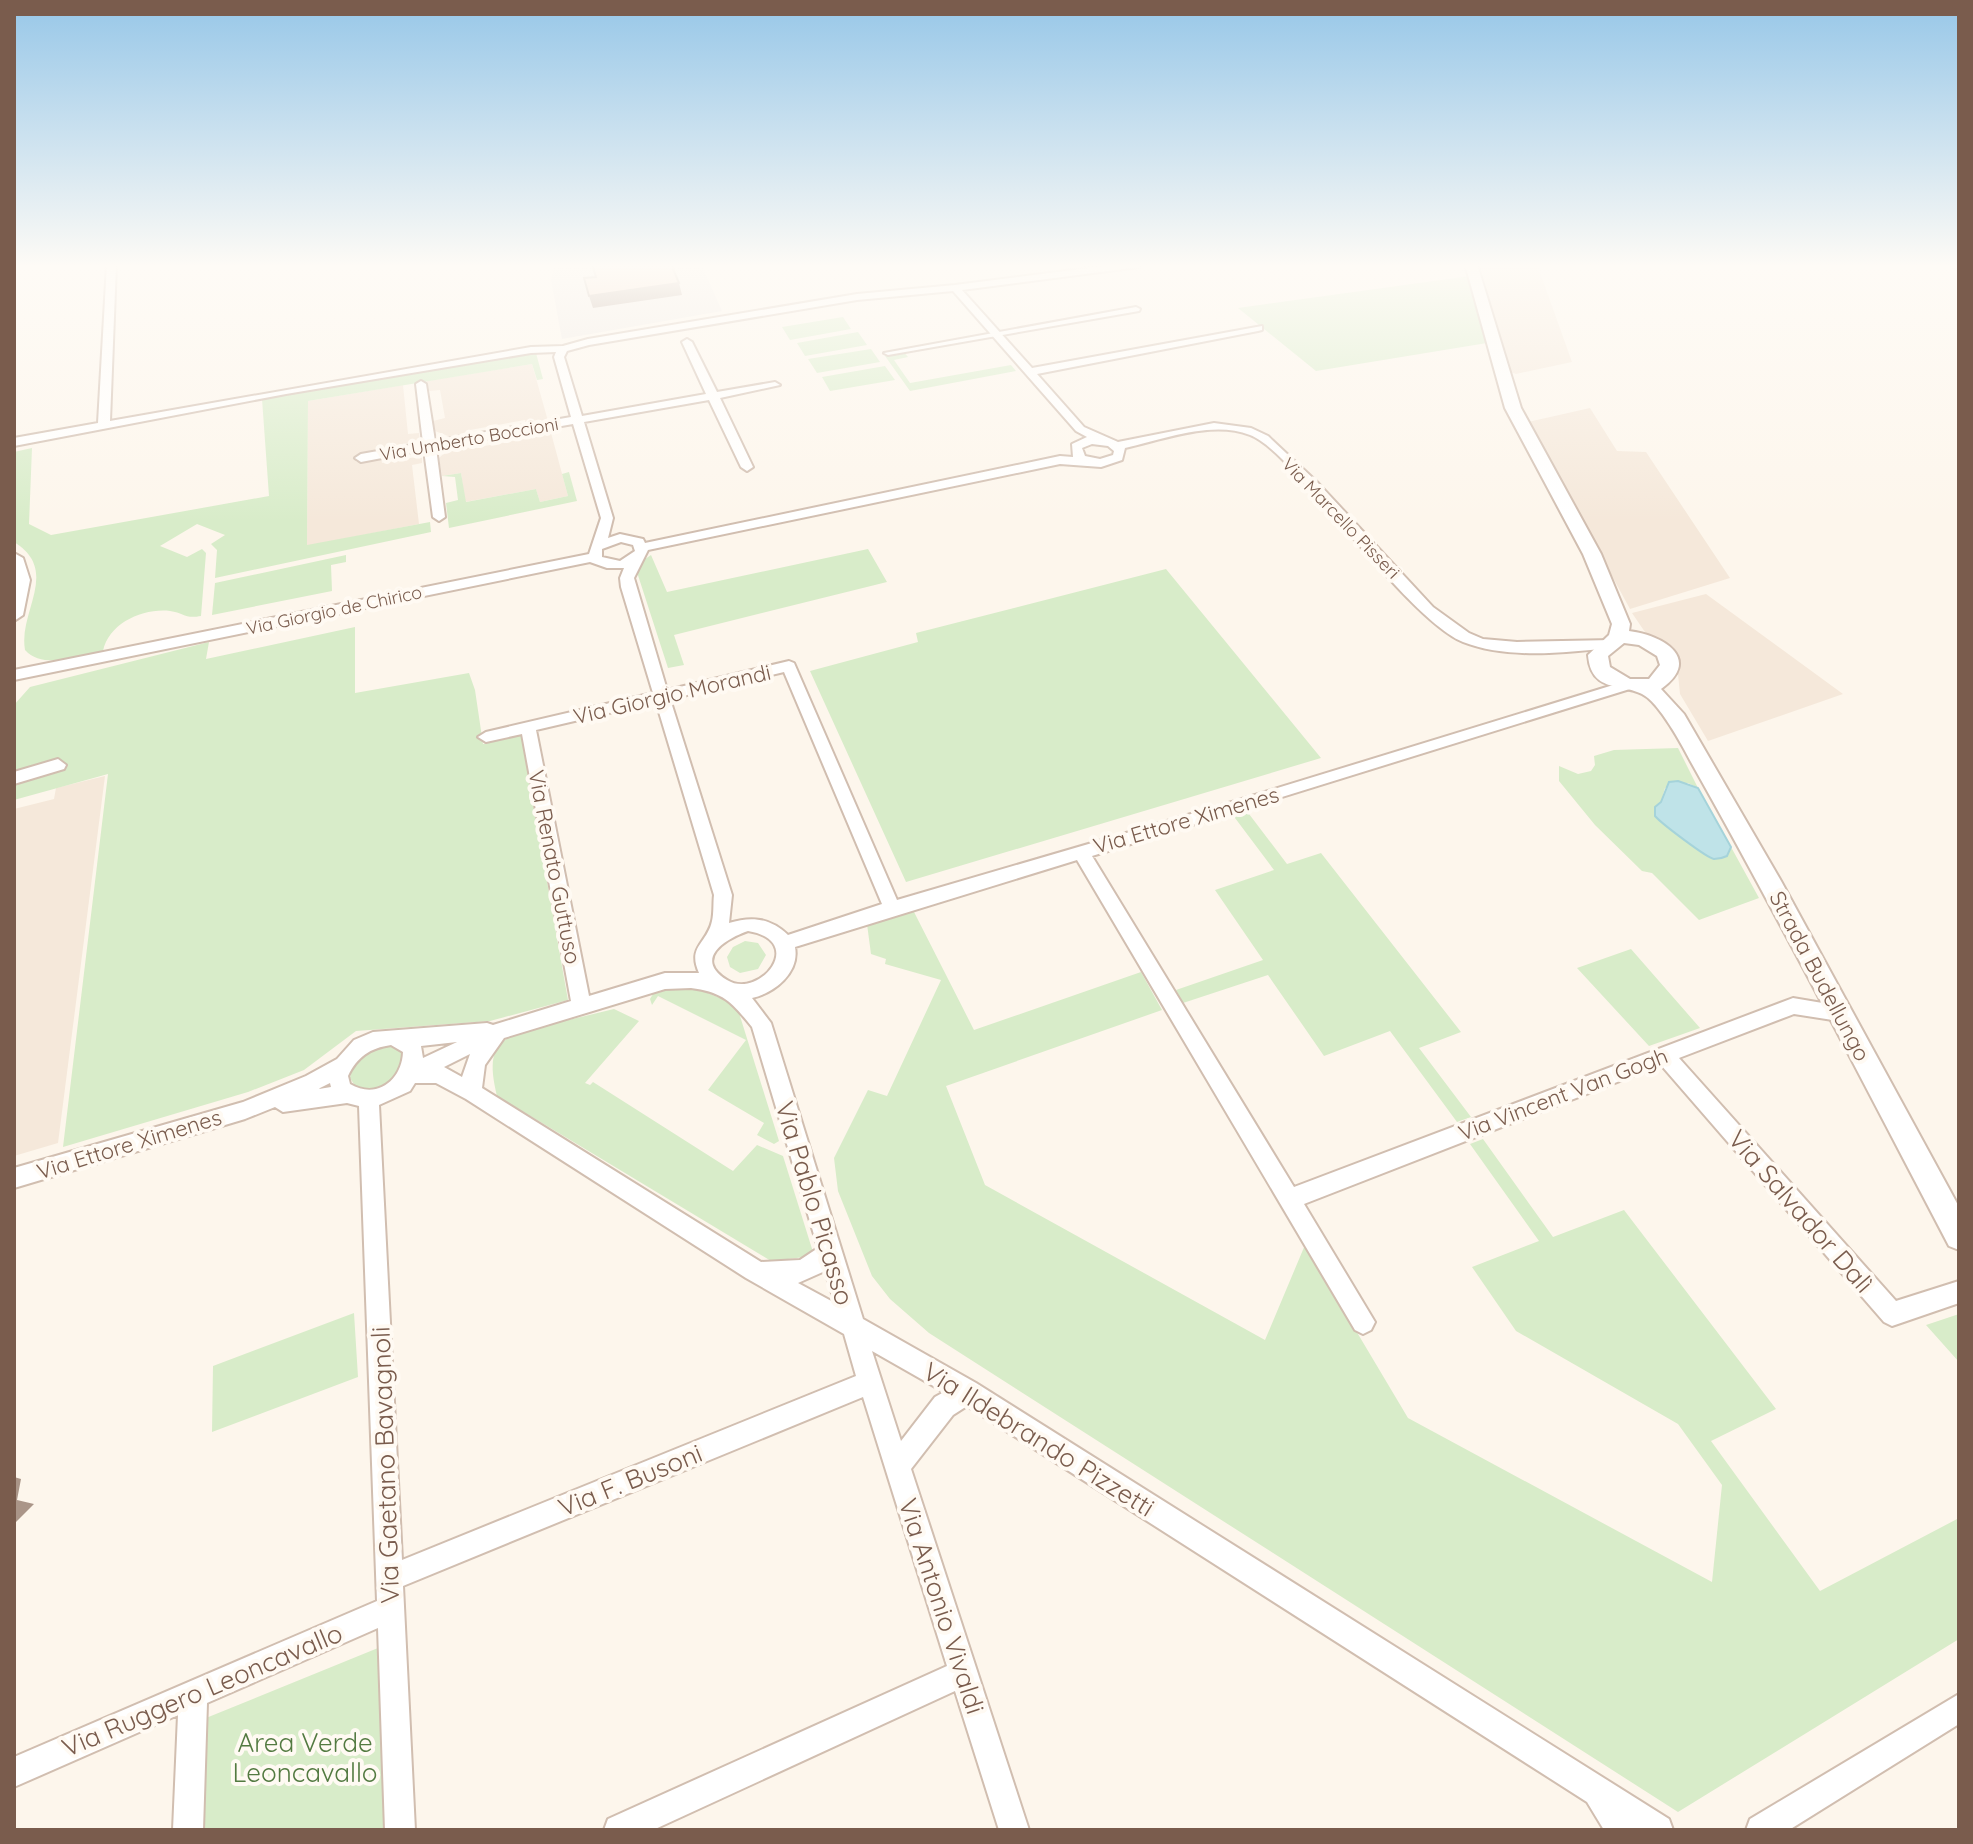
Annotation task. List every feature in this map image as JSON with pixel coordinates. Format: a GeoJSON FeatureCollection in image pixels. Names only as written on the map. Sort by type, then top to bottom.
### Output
{"type":"FeatureCollection","features":[{"type":"Feature","properties":{"kind":"street"},"geometry":{"type":"LineString","coordinates":[[104,425],[107,350]]}},
{"type":"Feature","properties":{"kind":"street"},"geometry":{"type":"LineString","coordinates":[[14,442],[515,353],[550,350]]}},
{"type":"Feature","properties":{"kind":"street"},"geometry":{"type":"LineString","coordinates":[[562,350],[559,357],[607,518],[600,555]]}},
{"type":"Feature","properties":{"kind":"street"},"geometry":{"type":"LineString","coordinates":[[691,350],[747,467]]}},
{"type":"Feature","properties":{"kind":"street"},"geometry":{"type":"LineString","coordinates":[[888,353],[905,350]]}},
{"type":"Feature","properties":{"kind":"street"},"geometry":{"type":"LineString","coordinates":[[1010,350],[1080,429],[1117,446]]}},
{"type":"Feature","properties":{"kind":"street"},"geometry":{"type":"LineString","coordinates":[[1030,372],[1144,350]]}},
{"type":"Feature","properties":{"kind":"street"},"geometry":{"type":"LineString","coordinates":[[1496,350],[1513,408],[1592,554],[1621,624],[1613,640],[1597,658],[1602,671],[1588,698]]}},
{"type":"Feature","properties":{"kind":"street"},"geometry":{"type":"LineString","coordinates":[[421,384],[439,517]]}},
{"type":"Feature","properties":{"kind":"street","name":"Via Umberto Boccioni"},"geometry":{"type":"LineString","coordinates":[[361,458],[775,385]]}},
{"type":"Feature","properties":{"kind":"street","name":"Via Marcello Pisseri"},"geometry":{"type":"LineString","coordinates":[[1086,461],[1101,463],[1114,460],[1120,454],[1117,446],[1214,426],[1251,431],[1264,438],[1314,486],[1428,610],[1470,640],[1498,646],[1613,640]]}},
{"type":"Feature","properties":{"kind":"street"},"geometry":{"type":"LineString","coordinates":[[1080,429],[1077,448],[1086,461]]}},
{"type":"Feature","properties":{"kind":"street"},"geometry":{"type":"LineString","coordinates":[[1060,460],[1077,448],[1101,440]]}},
{"type":"Feature","properties":{"kind":"street"},"geometry":{"type":"LineString","coordinates":[[600,555],[615,539],[637,543],[1060,460],[1086,461]]}},
{"type":"Feature","properties":{"kind":"street"},"geometry":{"type":"LineString","coordinates":[[607,518],[637,543]]}},
{"type":"Feature","properties":{"kind":"street","name":"Via Pablo Picasso"},"geometry":{"type":"LineString","coordinates":[[637,543],[641,554],[629,571],[628,587],[723,895],[721,921],[709,946],[704,970],[721,987],[740,998],[761,1023],[870,1382]]}},
{"type":"Feature","properties":{"kind":"street"},"geometry":{"type":"LineString","coordinates":[[600,555],[634,560]]}},
{"type":"Feature","properties":{"kind":"street","name":"Via Pablo Picasso"},"geometry":{"type":"LineString","coordinates":[[600,555],[628,587]]}},
{"type":"Feature","properties":{"kind":"street","name":"Via Giorgio de Chirico"},"geometry":{"type":"LineString","coordinates":[[14,658],[45,666],[75,663],[600,555]]}},
{"type":"Feature","properties":{"kind":"street"},"geometry":{"type":"LineString","coordinates":[[14,558],[21,580],[14,615]]}},
{"type":"Feature","properties":{"kind":"street"},"geometry":{"type":"LineString","coordinates":[[1615,606],[1634,628],[1660,647]]}},
{"type":"Feature","properties":{"kind":"street"},"geometry":{"type":"LineString","coordinates":[[1613,640],[1639,638],[1660,647]]}},
{"type":"Feature","properties":{"kind":"street","name":"Via Marcello Pisseri"},"geometry":{"type":"LineString","coordinates":[[1554,645],[1602,671]]}},
{"type":"Feature","properties":{"kind":"street","name":"Strada Budellungo"},"geometry":{"type":"LineString","coordinates":[[1660,647],[1669,657],[1668,670],[1677,719],[1959,1236]]}},
{"type":"Feature","properties":{"kind":"street"},"geometry":{"type":"LineString","coordinates":[[14,676],[75,663]]}},
{"type":"Feature","properties":{"kind":"street","name":"Via Giorgio de Chirico"},"geometry":{"type":"LineString","coordinates":[[14,688],[44,673],[75,663]]}},
{"type":"Feature","properties":{"kind":"street","name":"Via Giorgio Morandi"},"geometry":{"type":"LineString","coordinates":[[486,737],[789,666],[892,908]]}},
{"type":"Feature","properties":{"kind":"street"},"geometry":{"type":"LineString","coordinates":[[1637,686],[1658,682],[1668,670]]}},
{"type":"Feature","properties":{"kind":"street","name":"Strada Budellungo"},"geometry":{"type":"LineString","coordinates":[[1602,671],[1637,686],[1677,719]]}},
{"type":"Feature","properties":{"kind":"street","name":"Via Ettore Ximenes"},"geometry":{"type":"LineString","coordinates":[[785,943],[1080,851],[1588,698],[1637,686]]}},
{"type":"Feature","properties":{"kind":"street","name":"Via Renato Guttuso"},"geometry":{"type":"LineString","coordinates":[[528,727],[581,1006]]}},
{"type":"Feature","properties":{"kind":"street"},"geometry":{"type":"LineString","coordinates":[[14,771],[58,765]]}},
{"type":"Feature","properties":{"kind":"street"},"geometry":{"type":"LineString","coordinates":[[14,778],[34,770]]}},
{"type":"Feature","properties":{"kind":"street"},"geometry":{"type":"LineString","coordinates":[[1080,851],[1363,1322]]}},
{"type":"Feature","properties":{"kind":"street"},"geometry":{"type":"LineString","coordinates":[[723,895],[747,919],[779,935],[785,943],[785,962],[773,980],[761,1023]]}},
{"type":"Feature","properties":{"kind":"street"},"geometry":{"type":"LineString","coordinates":[[709,946],[735,926],[760,925]]}},
{"type":"Feature","properties":{"kind":"street","name":"Via Ettore Ximenes"},"geometry":{"type":"LineString","coordinates":[[665,981],[709,946]]}},
{"type":"Feature","properties":{"kind":"street","name":"Via Ettore Ximenes"},"geometry":{"type":"LineString","coordinates":[[245,1110],[358,1097],[397,1089],[410,1074],[502,1030],[665,981],[691,980],[721,987]]}},
{"type":"Feature","properties":{"kind":"street"},"geometry":{"type":"LineString","coordinates":[[721,987],[752,990],[773,980]]}},
{"type":"Feature","properties":{"kind":"street","name":"Via Vincent Van Gogh"},"geometry":{"type":"LineString","coordinates":[[1290,1199],[1793,1006],[1839,1013]]}},
{"type":"Feature","properties":{"kind":"street"},"geometry":{"type":"LineString","coordinates":[[473,1093],[470,1078],[481,1051],[502,1030]]}},
{"type":"Feature","properties":{"kind":"street","name":"Via Ettore Ximenes"},"geometry":{"type":"LineString","coordinates":[[14,1178],[245,1110],[313,1082],[343,1065],[349,1056],[369,1042],[381,1038],[502,1030]]}},
{"type":"Feature","properties":{"kind":"street"},"geometry":{"type":"LineString","coordinates":[[402,1039],[413,1049],[414,1066],[410,1074]]}},
{"type":"Feature","properties":{"kind":"street","name":"Via Salvador Dalì"},"geometry":{"type":"LineString","coordinates":[[1664,1055],[1892,1314],[1959,1292]]}},
{"type":"Feature","properties":{"kind":"street"},"geometry":{"type":"LineString","coordinates":[[343,1065],[339,1081],[358,1097]]}},
{"type":"Feature","properties":{"kind":"street","name":"Via Ildebrando Pizzetti"},"geometry":{"type":"LineString","coordinates":[[410,1074],[438,1074],[473,1093],[754,1270],[967,1392],[1658,1830]]}},
{"type":"Feature","properties":{"kind":"street","name":"Via Gaetano Bavagnoli"},"geometry":{"type":"LineString","coordinates":[[358,1097],[391,1609],[400,1830]]}},
{"type":"Feature","properties":{"kind":"street"},"geometry":{"type":"LineString","coordinates":[[754,1270],[792,1275],[814,1267],[830,1252]]}},
{"type":"Feature","properties":{"kind":"street","name":"Via F. Busoni"},"geometry":{"type":"LineString","coordinates":[[389,1578],[870,1382]]}},
{"type":"Feature","properties":{"kind":"street","name":"Via Antonio Vivaldi"},"geometry":{"type":"LineString","coordinates":[[870,1382],[1014,1830]]}},
{"type":"Feature","properties":{"kind":"street"},"geometry":{"type":"LineString","coordinates":[[897,1466],[944,1406],[967,1392]]}},
{"type":"Feature","properties":{"kind":"street","name":"Via Ruggero Leoncavallo"},"geometry":{"type":"LineString","coordinates":[[14,1772],[391,1609]]}},
{"type":"Feature","properties":{"kind":"street"},"geometry":{"type":"LineString","coordinates":[[619,1830],[964,1673]]}},
{"type":"Feature","properties":{"kind":"street"},"geometry":{"type":"LineString","coordinates":[[188,1830],[193,1694]]}},
{"type":"Feature","properties":{"kind":"street"},"geometry":{"type":"LineString","coordinates":[[1761,1830],[1959,1708]]}},
{"type":"Feature","properties":{"kind":"street"},"geometry":{"type":"LineString","coordinates":[[1596,1791],[1621,1830]]}},
{"type":"Feature","properties":{"kind":"shaded area"},"geometry":{"type":"Polygon","coordinates":[[[1503,350],[1568,350],[1572,362],[1516,374],[1508,371],[1503,350]]]}},
{"type":"Feature","properties":{"kind":"shaded area"},"geometry":{"type":"Polygon","coordinates":[[[532,364],[548,421],[526,424],[525,420],[470,430],[470,434],[451,437],[435,431],[433,421],[445,418],[440,390],[429,391],[427,381],[532,364]]]}},
{"type":"Feature","properties":{"kind":"shaded area"},"geometry":{"type":"Polygon","coordinates":[[[403,385],[408,434],[419,433],[420,440],[356,455],[356,462],[381,458],[382,463],[422,456],[422,463],[412,465],[419,524],[307,546],[308,401],[403,385]]]}},
{"type":"Feature","properties":{"kind":"shaded area"},"geometry":{"type":"Polygon","coordinates":[[[1590,408],[1617,451],[1646,452],[1730,578],[1630,609],[1528,422],[1590,408]]]}},
{"type":"Feature","properties":{"kind":"shaded area"},"geometry":{"type":"Polygon","coordinates":[[[550,429],[568,496],[540,502],[536,489],[465,502],[461,473],[442,476],[439,458],[450,448],[471,443],[473,448],[529,438],[529,433],[550,429]]]}},
{"type":"Feature","properties":{"kind":"shaded area"},"geometry":{"type":"Polygon","coordinates":[[[1706,594],[1843,694],[1708,741],[1680,694],[1678,674],[1662,657],[1632,613],[1706,594]]]}},
{"type":"Feature","properties":{"kind":"shaded area"},"geometry":{"type":"Polygon","coordinates":[[[105,776],[58,1143],[14,1156],[14,809],[54,799],[56,788],[105,776]]]}},
{"type":"Feature","properties":{"kind":"green space"},"geometry":{"type":"Polygon","coordinates":[[[801,350],[839,350],[805,356],[801,350]]]}},
{"type":"Feature","properties":{"kind":"green space"},"geometry":{"type":"Polygon","coordinates":[[[872,350],[880,362],[817,373],[808,359],[872,350]]]}},
{"type":"Feature","properties":{"kind":"green space"},"geometry":{"type":"Polygon","coordinates":[[[1290,350],[1444,350],[1316,371],[1290,350]]]}},
{"type":"Feature","properties":{"kind":"green space"},"geometry":{"type":"Polygon","coordinates":[[[904,352],[908,357],[894,360],[910,383],[1011,365],[1016,371],[910,391],[885,356],[904,352]]]}},
{"type":"Feature","properties":{"kind":"green space"},"geometry":{"type":"Polygon","coordinates":[[[536,353],[543,379],[537,380],[532,364],[308,401],[307,545],[430,522],[431,532],[215,578],[217,550],[211,544],[225,535],[197,524],[160,546],[187,557],[202,549],[206,553],[201,616],[191,617],[170,611],[139,615],[112,633],[103,651],[73,658],[42,659],[25,650],[24,635],[36,579],[35,566],[28,553],[14,542],[14,452],[32,448],[29,524],[51,535],[269,496],[262,399],[536,353]]]}},
{"type":"Feature","properties":{"kind":"green space"},"geometry":{"type":"Polygon","coordinates":[[[885,366],[895,380],[830,391],[822,377],[885,366]]]}},
{"type":"Feature","properties":{"kind":"green space"},"geometry":{"type":"Polygon","coordinates":[[[569,472],[577,501],[449,528],[446,503],[458,500],[455,477],[442,476],[461,473],[466,502],[536,489],[540,502],[568,496],[562,474],[569,472]]]}},
{"type":"Feature","properties":{"kind":"green space"},"geometry":{"type":"Polygon","coordinates":[[[868,549],[887,582],[674,635],[684,665],[668,668],[635,566],[651,555],[667,592],[868,549]]]}},
{"type":"Feature","properties":{"kind":"green space"},"geometry":{"type":"Polygon","coordinates":[[[346,555],[346,562],[331,565],[332,591],[212,615],[215,583],[346,555]]]}},
{"type":"Feature","properties":{"kind":"green space"},"geometry":{"type":"Polygon","coordinates":[[[1166,569],[1321,758],[906,882],[810,671],[918,642],[916,633],[1166,569]]]}},
{"type":"Feature","properties":{"kind":"green space"},"geometry":{"type":"Polygon","coordinates":[[[355,627],[355,693],[469,673],[475,690],[483,744],[521,735],[568,1000],[490,1021],[356,1031],[304,1070],[248,1092],[63,1147],[108,774],[14,800],[14,705],[30,687],[209,642],[206,659],[355,627]]]}},
{"type":"Feature","properties":{"kind":"green space"},"geometry":{"type":"Polygon","coordinates":[[[1678,748],[1698,788],[1688,783],[1665,788],[1661,802],[1700,852],[1727,856],[1731,847],[1759,898],[1699,920],[1652,873],[1642,871],[1595,825],[1559,781],[1559,766],[1578,774],[1591,771],[1595,765],[1594,756],[1614,750],[1678,748]]]}},
{"type":"Feature","properties":{"kind":"green space"},"geometry":{"type":"Polygon","coordinates":[[[1246,810],[1287,864],[1321,853],[1461,1032],[1419,1048],[1471,1117],[1457,1122],[1390,1031],[1324,1056],[1268,975],[1183,1003],[1176,990],[1263,960],[1215,890],[1274,870],[1232,814],[1246,810]]]}},
{"type":"Feature","properties":{"kind":"green space"},"geometry":{"type":"Polygon","coordinates":[[[913,910],[974,1030],[1141,972],[1162,1010],[946,1086],[985,1185],[1265,1340],[1305,1245],[1408,1418],[1712,1582],[1722,1485],[1678,1424],[1516,1331],[1472,1267],[1539,1241],[1470,1144],[1483,1139],[1553,1237],[1624,1210],[1776,1409],[1711,1441],[1820,1591],[1959,1518],[1959,1639],[1678,1812],[929,1333],[890,1299],[872,1276],[838,1191],[834,1158],[868,1090],[887,1096],[941,980],[885,964],[886,959],[871,954],[867,924],[913,910]]]}},
{"type":"Feature","properties":{"kind":"green space"},"geometry":{"type":"Polygon","coordinates":[[[745,941],[758,943],[766,955],[758,969],[740,973],[730,967],[727,957],[733,947],[745,941]]]}},
{"type":"Feature","properties":{"kind":"green space"},"geometry":{"type":"Polygon","coordinates":[[[1631,949],[1700,1028],[1649,1046],[1577,968],[1631,949]]]}},
{"type":"Feature","properties":{"kind":"green space"},"geometry":{"type":"Polygon","coordinates":[[[687,985],[735,1000],[779,1141],[774,1144],[757,1135],[764,1123],[708,1090],[746,1040],[658,996],[652,1005],[650,999],[653,994],[687,985]]]}},
{"type":"Feature","properties":{"kind":"green space"},"geometry":{"type":"Polygon","coordinates":[[[614,1009],[639,1021],[585,1083],[590,1085],[593,1082],[733,1171],[757,1145],[783,1156],[813,1252],[805,1257],[771,1261],[497,1096],[493,1064],[495,1053],[507,1039],[531,1029],[614,1009]]]}},
{"type":"Feature","properties":{"kind":"green space"},"geometry":{"type":"Polygon","coordinates":[[[378,1047],[395,1047],[405,1056],[401,1073],[382,1087],[357,1089],[350,1078],[353,1067],[364,1055],[378,1047]]]}},
{"type":"Feature","properties":{"kind":"green space"},"geometry":{"type":"Polygon","coordinates":[[[354,1313],[358,1377],[212,1432],[213,1366],[354,1313]]]}},
{"type":"Feature","properties":{"kind":"green space"},"geometry":{"type":"Polygon","coordinates":[[[1959,1314],[1959,1362],[1926,1325],[1959,1314]]]}},
{"type":"Feature","properties":{"kind":"green space","name":"Area Verde Leoncavallo"},"geometry":{"type":"Polygon","coordinates":[[[378,1648],[385,1830],[204,1830],[206,1718],[378,1648]]]}},
{"type":"Feature","properties":{"kind":"water"},"geometry":{"type":"Polygon","coordinates":[[[1678,781],[1698,788],[1731,847],[1727,856],[1710,857],[1655,816],[1655,807],[1661,802],[1669,782],[1678,781]]]}}]}
